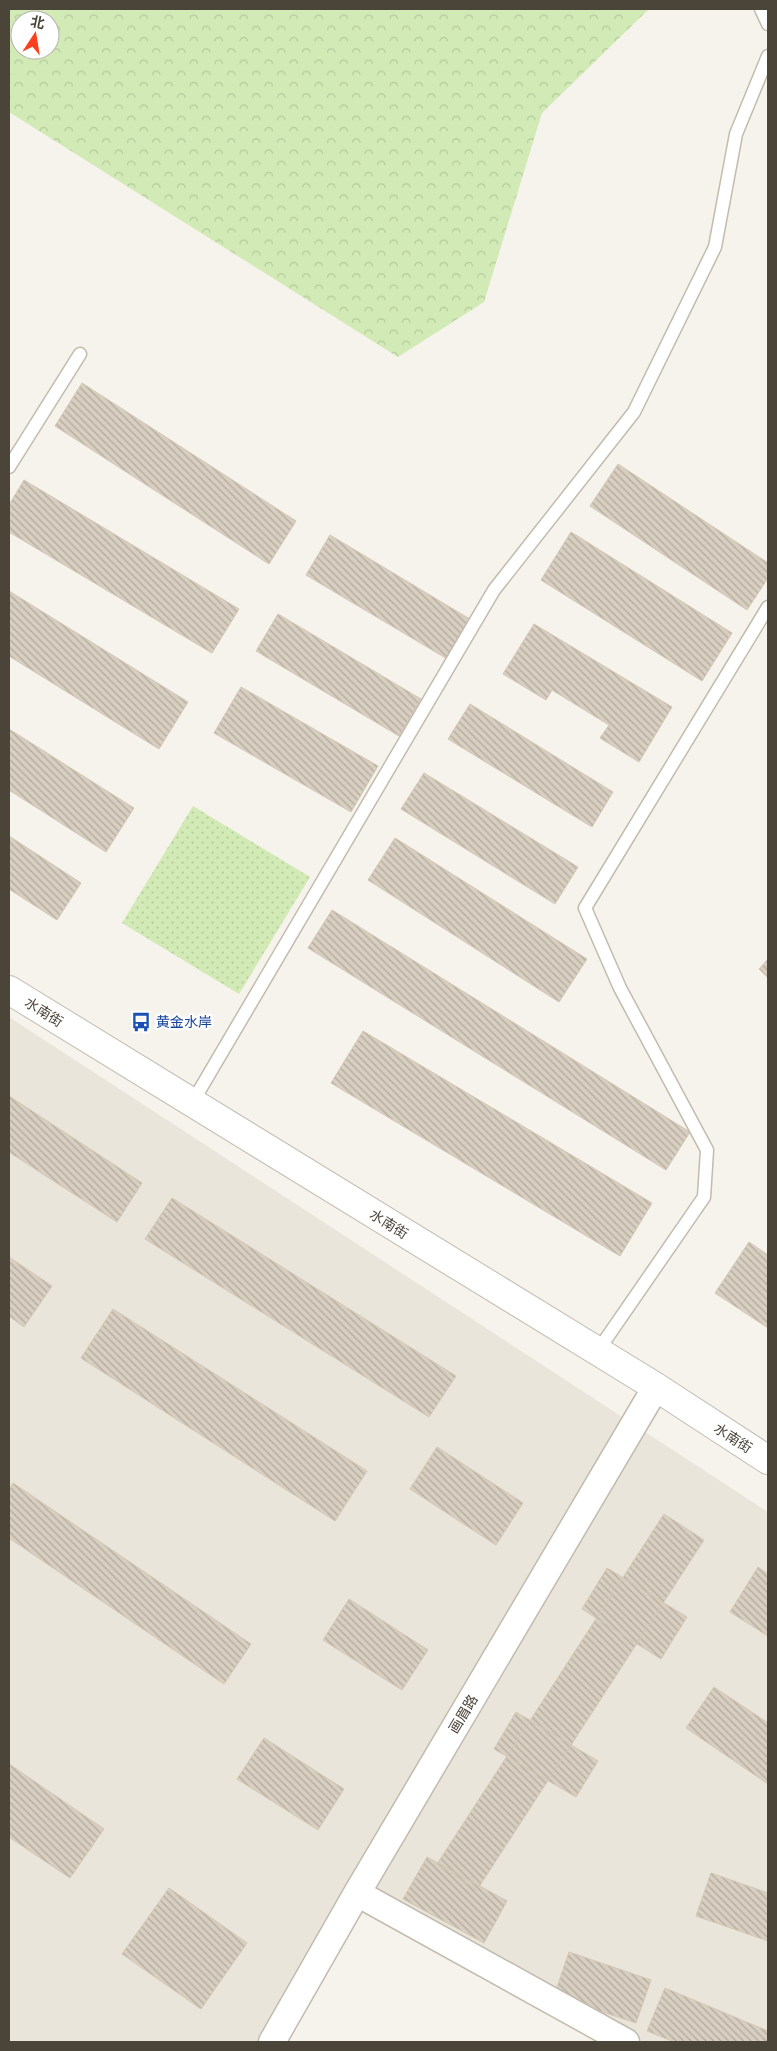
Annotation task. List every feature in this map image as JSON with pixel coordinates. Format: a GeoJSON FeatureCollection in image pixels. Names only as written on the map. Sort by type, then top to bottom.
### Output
{"type":"FeatureCollection","features":[{"type":"Feature","properties":{"kind":"street","name":"水南街"},"geometry":{"type":"LineString","coordinates":[[9,990],[656,1387],[768,1460]]}},
{"type":"Feature","properties":{"kind":"street","name":"画眉路"},"geometry":{"type":"LineString","coordinates":[[272,2042],[357,1893],[656,1387]]}},
{"type":"Feature","properties":{"kind":"street"},"geometry":{"type":"LineString","coordinates":[[357,1893],[626,2042]]}},
{"type":"Feature","properties":{"kind":"lane"},"geometry":{"type":"LineString","coordinates":[[761,9],[768,24]]}},
{"type":"Feature","properties":{"kind":"lane"},"geometry":{"type":"LineString","coordinates":[[192,1103],[494,590],[634,412],[715,247],[736,134],[768,56]]}},
{"type":"Feature","properties":{"kind":"lane"},"geometry":{"type":"LineString","coordinates":[[9,467],[80,354]]}},
{"type":"Feature","properties":{"kind":"lane"},"geometry":{"type":"LineString","coordinates":[[597,1352],[704,1197],[707,1150],[620,988],[585,908],[768,607]]}},
{"type":"Feature","properties":{"kind":"shaded area"},"geometry":{"type":"Polygon","coordinates":[[[9,1017],[768,1512],[768,2042],[626,2042],[357,1893],[272,2042],[9,2042],[9,1017]]]}},
{"type":"Feature","properties":{"kind":"green space"},"geometry":{"type":"Polygon","coordinates":[[[9,9],[649,9],[542,113],[484,302],[398,357],[9,112],[9,9]]]}},
{"type":"Feature","properties":{"kind":"green space"},"geometry":{"type":"Polygon","coordinates":[[[193,806],[310,877],[239,994],[122,923],[193,806]]]}},
{"type":"Feature","properties":{"kind":"building"},"geometry":{"type":"Polygon","coordinates":[[[82,383],[296,521],[269,564],[55,426],[82,383]]]}},
{"type":"Feature","properties":{"kind":"building"},"geometry":{"type":"Polygon","coordinates":[[[618,464],[768,563],[768,578],[747,610],[590,506],[618,464]]]}},
{"type":"Feature","properties":{"kind":"building"},"geometry":{"type":"Polygon","coordinates":[[[24,480],[239,609],[212,653],[9,532],[9,505],[24,480]]]}},
{"type":"Feature","properties":{"kind":"building"},"geometry":{"type":"Polygon","coordinates":[[[571,532],[732,633],[702,681],[541,580],[571,532]]]}},
{"type":"Feature","properties":{"kind":"building"},"geometry":{"type":"Polygon","coordinates":[[[330,535],[473,621],[449,660],[306,575],[330,535]]]}},
{"type":"Feature","properties":{"kind":"building"},"geometry":{"type":"Polygon","coordinates":[[[9,591],[188,702],[159,749],[9,656],[9,591]]]}},
{"type":"Feature","properties":{"kind":"building"},"geometry":{"type":"Polygon","coordinates":[[[278,614],[421,699],[399,736],[256,651],[278,614]]]}},
{"type":"Feature","properties":{"kind":"building"},"geometry":{"type":"Polygon","coordinates":[[[534,624],[672,707],[639,762],[600,738],[609,725],[552,690],[546,700],[503,674],[534,624]]]}},
{"type":"Feature","properties":{"kind":"building"},"geometry":{"type":"Polygon","coordinates":[[[241,687],[378,766],[351,812],[214,733],[241,687]]]}},
{"type":"Feature","properties":{"kind":"building"},"geometry":{"type":"Polygon","coordinates":[[[470,704],[613,792],[592,827],[448,739],[470,704]]]}},
{"type":"Feature","properties":{"kind":"building"},"geometry":{"type":"Polygon","coordinates":[[[9,729],[134,808],[106,852],[9,790],[9,729]]]}},
{"type":"Feature","properties":{"kind":"building"},"geometry":{"type":"Polygon","coordinates":[[[424,773],[578,867],[555,904],[401,809],[424,773]]]}},
{"type":"Feature","properties":{"kind":"building"},"geometry":{"type":"Polygon","coordinates":[[[9,836],[81,883],[57,920],[9,889],[9,836]]]}},
{"type":"Feature","properties":{"kind":"building"},"geometry":{"type":"Polygon","coordinates":[[[395,838],[587,959],[559,1002],[368,880],[395,838]]]}},
{"type":"Feature","properties":{"kind":"building"},"geometry":{"type":"Polygon","coordinates":[[[332,910],[690,1132],[666,1170],[308,948],[332,910]]]}},
{"type":"Feature","properties":{"kind":"building"},"geometry":{"type":"Polygon","coordinates":[[[768,959],[768,978],[759,969],[768,959]]]}},
{"type":"Feature","properties":{"kind":"building"},"geometry":{"type":"Polygon","coordinates":[[[363,1031],[652,1203],[620,1256],[331,1083],[363,1031]]]}},
{"type":"Feature","properties":{"kind":"building"},"geometry":{"type":"Polygon","coordinates":[[[9,1096],[142,1183],[117,1222],[9,1152],[9,1096]]]}},
{"type":"Feature","properties":{"kind":"building"},"geometry":{"type":"Polygon","coordinates":[[[172,1198],[456,1376],[429,1417],[145,1239],[172,1198]]]}},
{"type":"Feature","properties":{"kind":"building"},"geometry":{"type":"Polygon","coordinates":[[[749,1242],[768,1255],[768,1328],[715,1293],[749,1242]]]}},
{"type":"Feature","properties":{"kind":"building"},"geometry":{"type":"Polygon","coordinates":[[[9,1257],[52,1286],[24,1327],[9,1316],[9,1257]]]}},
{"type":"Feature","properties":{"kind":"building"},"geometry":{"type":"Polygon","coordinates":[[[113,1309],[367,1471],[335,1521],[81,1358],[113,1309]]]}},
{"type":"Feature","properties":{"kind":"building"},"geometry":{"type":"Polygon","coordinates":[[[437,1447],[523,1503],[496,1545],[410,1489],[437,1447]]]}},
{"type":"Feature","properties":{"kind":"building"},"geometry":{"type":"Polygon","coordinates":[[[13,1483],[251,1644],[224,1684],[9,1538],[9,1490],[13,1483]]]}},
{"type":"Feature","properties":{"kind":"building"},"geometry":{"type":"Polygon","coordinates":[[[664,1514],[704,1540],[477,1890],[437,1864],[664,1514]]]}},
{"type":"Feature","properties":{"kind":"building"},"geometry":{"type":"Polygon","coordinates":[[[758,1567],[768,1574],[768,1636],[730,1612],[758,1567]]]}},
{"type":"Feature","properties":{"kind":"building"},"geometry":{"type":"Polygon","coordinates":[[[607,1568],[687,1617],[661,1659],[582,1609],[607,1568]]]}},
{"type":"Feature","properties":{"kind":"building"},"geometry":{"type":"Polygon","coordinates":[[[349,1599],[428,1650],[402,1690],[323,1640],[349,1599]]]}},
{"type":"Feature","properties":{"kind":"building"},"geometry":{"type":"Polygon","coordinates":[[[714,1687],[768,1723],[768,1784],[686,1728],[714,1687]]]}},
{"type":"Feature","properties":{"kind":"building"},"geometry":{"type":"Polygon","coordinates":[[[516,1712],[598,1761],[576,1797],[494,1749],[516,1712]]]}},
{"type":"Feature","properties":{"kind":"building"},"geometry":{"type":"Polygon","coordinates":[[[264,1738],[344,1789],[318,1830],[237,1779],[264,1738]]]}},
{"type":"Feature","properties":{"kind":"building"},"geometry":{"type":"Polygon","coordinates":[[[9,1764],[104,1829],[70,1878],[9,1837],[9,1764]]]}},
{"type":"Feature","properties":{"kind":"building"},"geometry":{"type":"Polygon","coordinates":[[[427,1857],[507,1901],[484,1943],[403,1899],[427,1857]]]}},
{"type":"Feature","properties":{"kind":"building"},"geometry":{"type":"Polygon","coordinates":[[[711,1873],[768,1893],[768,1941],[696,1916],[711,1873]]]}},
{"type":"Feature","properties":{"kind":"building"},"geometry":{"type":"Polygon","coordinates":[[[169,1888],[247,1943],[201,2009],[122,1954],[169,1888]]]}},
{"type":"Feature","properties":{"kind":"building"},"geometry":{"type":"Polygon","coordinates":[[[569,1952],[651,1980],[636,2023],[554,1996],[569,1952]]]}},
{"type":"Feature","properties":{"kind":"building"},"geometry":{"type":"Polygon","coordinates":[[[665,1988],[768,2031],[768,2042],[674,2042],[647,2031],[665,1988]]]}},
{"type":"Feature","properties":{"kind":"place","name":"黄金水岸"},"geometry":{"type":"Point","coordinates":[141,1022]}}]}
